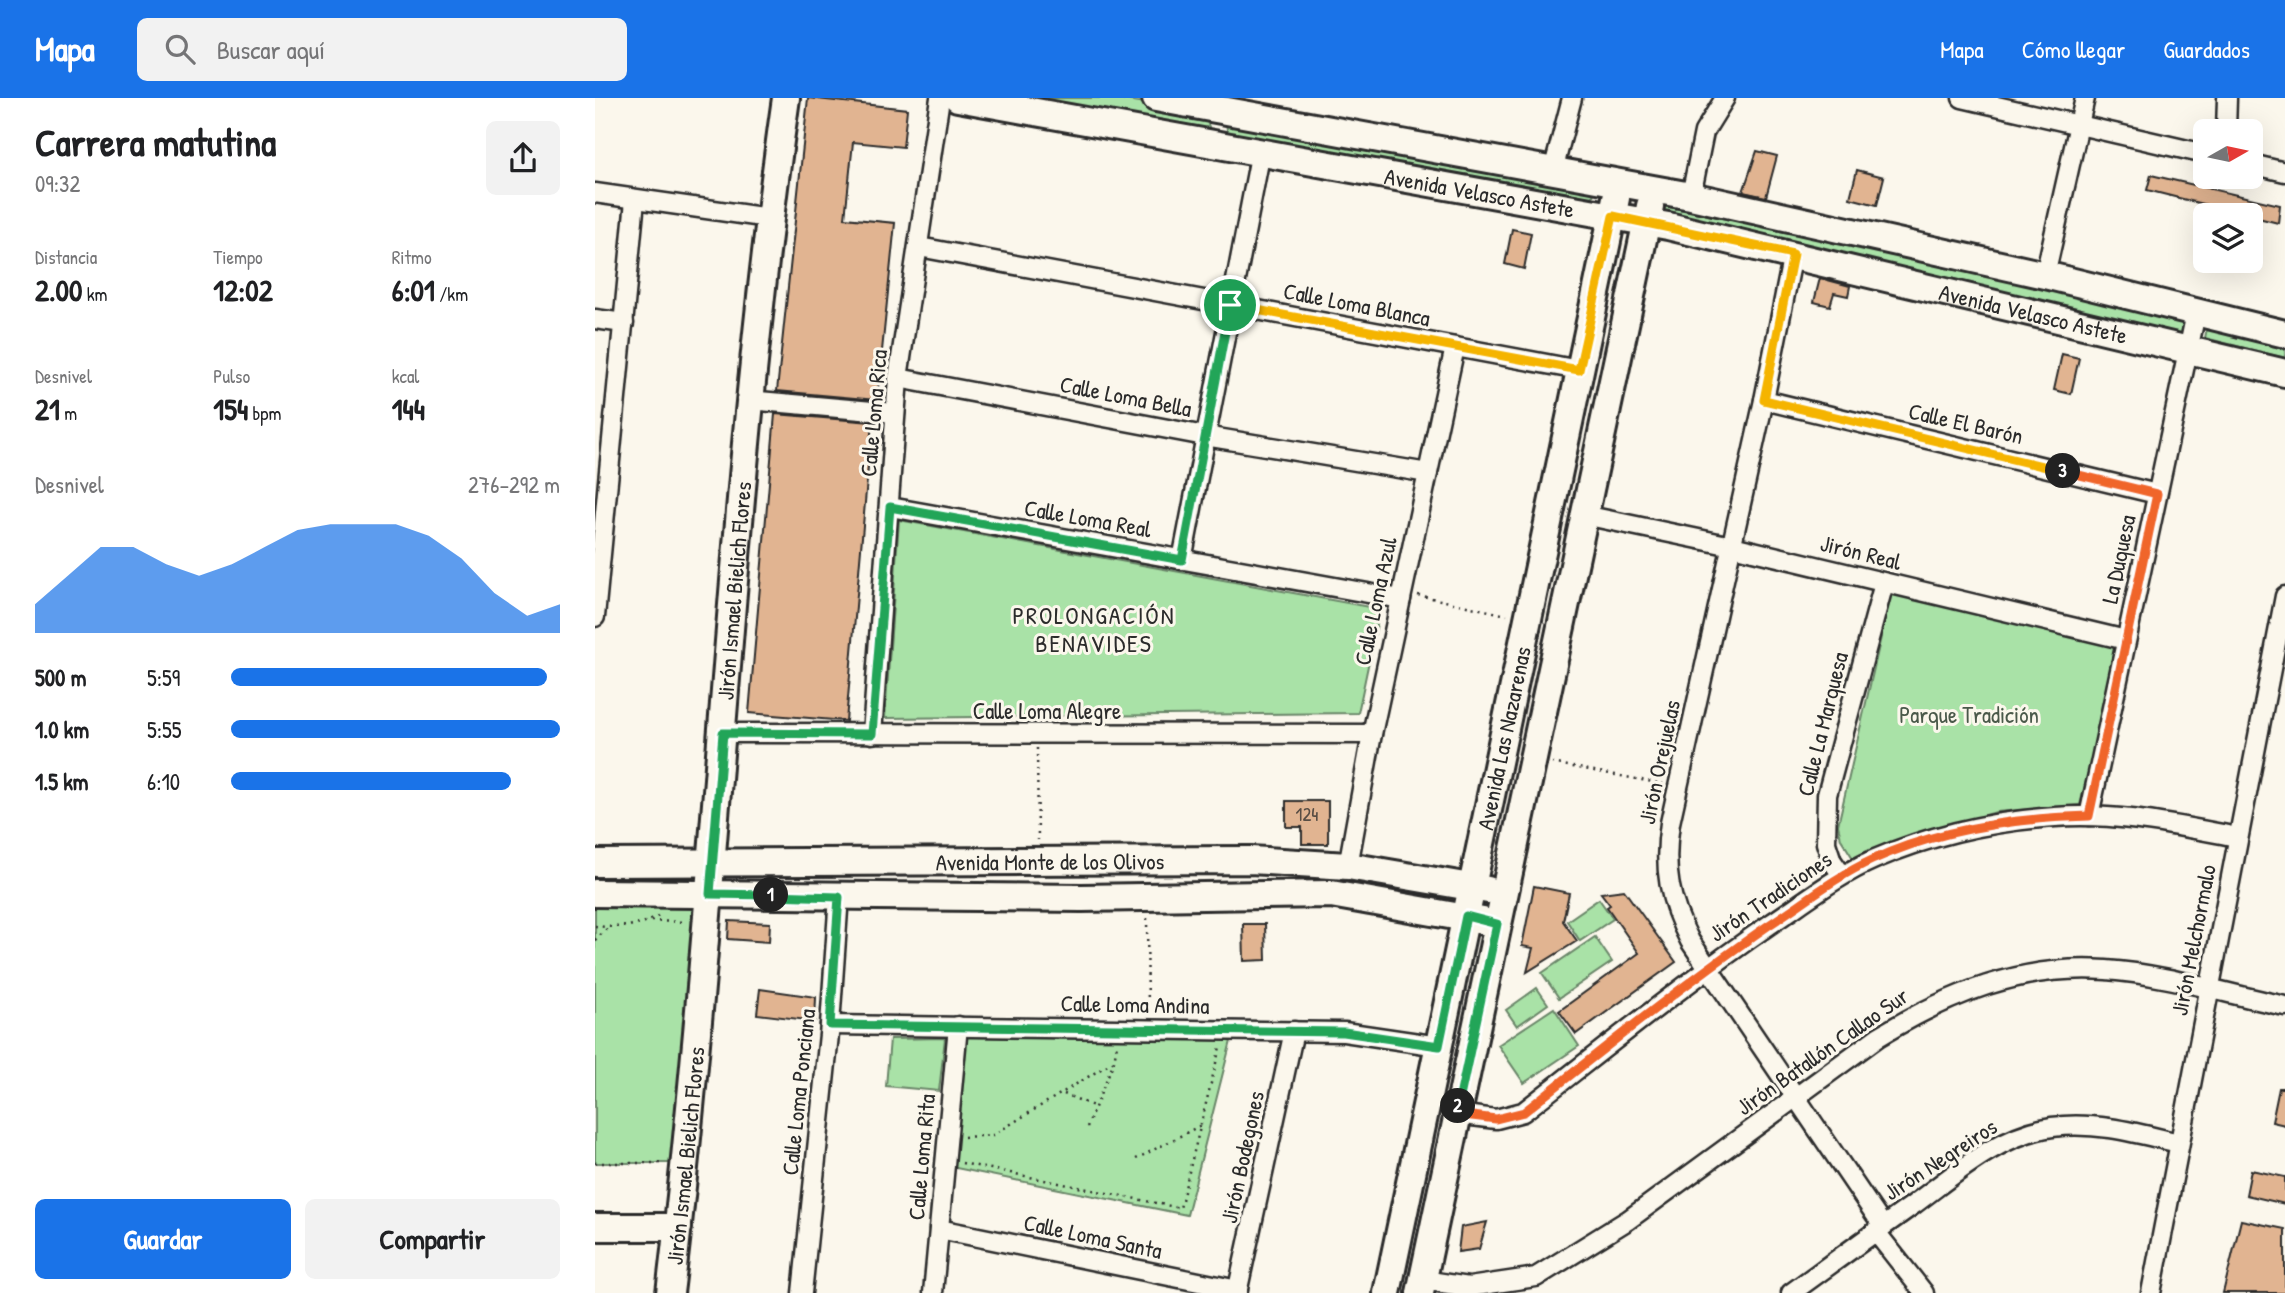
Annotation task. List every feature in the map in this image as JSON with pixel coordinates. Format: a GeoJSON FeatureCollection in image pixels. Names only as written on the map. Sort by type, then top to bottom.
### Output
{"type":"FeatureCollection","features":[{"type":"Feature","properties":{"kind":"street","name":"Jirón Ismael Bielich Flores"},"geometry":{"type":"LineString","coordinates":[[670,1293],[710,894],[749,400],[769,218],[786,98]]}},
{"type":"Feature","properties":{"kind":"street","name":"Calle Loma Rica"},"geometry":{"type":"LineString","coordinates":[[872,734],[898,378],[940,98]]}},
{"type":"Feature","properties":{"kind":"street","name":"Avenida Velasco Astete"},"geometry":{"type":"LineString","coordinates":[[958,98],[1646,222],[1793,254],[2285,373]]}},
{"type":"Feature","properties":{"kind":"street","name":"Avenida Velasco Astete"},"geometry":{"type":"LineString","coordinates":[[1156,98],[1223,104],[1691,196],[2045,275],[2285,334]]}},
{"type":"Feature","properties":{"kind":"street"},"geometry":{"type":"LineString","coordinates":[[1553,171],[1572,98]]}},
{"type":"Feature","properties":{"kind":"street"},"geometry":{"type":"LineString","coordinates":[[1691,196],[1704,132],[1725,98]]}},
{"type":"Feature","properties":{"kind":"street"},"geometry":{"type":"LineString","coordinates":[[1962,98],[2193,151]]}},
{"type":"Feature","properties":{"kind":"street"},"geometry":{"type":"LineString","coordinates":[[2045,275],[2085,98]]}},
{"type":"Feature","properties":{"kind":"street"},"geometry":{"type":"LineString","coordinates":[[2226,119],[2227,98]]}},
{"type":"Feature","properties":{"kind":"street"},"geometry":{"type":"LineString","coordinates":[[1215,143],[1223,104]]}},
{"type":"Feature","properties":{"kind":"street"},"geometry":{"type":"LineString","coordinates":[[1182,560],[1261,151]]}},
{"type":"Feature","properties":{"kind":"street"},"geometry":{"type":"LineString","coordinates":[[2263,167],[2285,172]]}},
{"type":"Feature","properties":{"kind":"street","name":"Avenida Las Nazarenas"},"geometry":{"type":"LineString","coordinates":[[1387,1293],[1620,184]]}},
{"type":"Feature","properties":{"kind":"street","name":"Avenida Las Nazarenas"},"geometry":{"type":"LineString","coordinates":[[1421,1286],[1653,190]]}},
{"type":"Feature","properties":{"kind":"street"},"geometry":{"type":"LineString","coordinates":[[595,193],[769,218]]}},
{"type":"Feature","properties":{"kind":"street"},"geometry":{"type":"LineString","coordinates":[[595,610],[603,446],[624,323],[635,200]]}},
{"type":"Feature","properties":{"kind":"street","name":"Calle Loma Blanca"},"geometry":{"type":"LineString","coordinates":[[919,247],[1579,370]]}},
{"type":"Feature","properties":{"kind":"street","name":"Jirón Orejuelas"},"geometry":{"type":"LineString","coordinates":[[1793,254],[1733,546],[1666,849],[1666,874],[1677,917],[1879,1229],[1924,1293]]}},
{"type":"Feature","properties":{"kind":"street","name":"La Duquesa"},"geometry":{"type":"LineString","coordinates":[[2089,816],[2196,313]]}},
{"type":"Feature","properties":{"kind":"street"},"geometry":{"type":"LineString","coordinates":[[595,319],[624,323]]}},
{"type":"Feature","properties":{"kind":"street","name":"Calle Loma Azul"},"geometry":{"type":"LineString","coordinates":[[1348,866],[1372,734],[1455,347]]}},
{"type":"Feature","properties":{"kind":"street","name":"Calle Loma Bella"},"geometry":{"type":"LineString","coordinates":[[898,378],[1206,436],[1428,473]]}},
{"type":"Feature","properties":{"kind":"street"},"geometry":{"type":"LineString","coordinates":[[749,400],[895,413]]}},
{"type":"Feature","properties":{"kind":"street","name":"Calle El Barón"},"geometry":{"type":"LineString","coordinates":[[1764,400],[2157,494]]}},
{"type":"Feature","properties":{"kind":"street","name":"Calle Loma Real"},"geometry":{"type":"LineString","coordinates":[[890,507],[1182,560],[1402,595]]}},
{"type":"Feature","properties":{"kind":"street","name":"Jirón Real"},"geometry":{"type":"LineString","coordinates":[[1584,515],[1733,546],[2126,640]]}},
{"type":"Feature","properties":{"kind":"street","name":"Calle La Marquesa"},"geometry":{"type":"LineString","coordinates":[[1842,876],[1826,843],[1827,795],[1884,583]]}},
{"type":"Feature","properties":{"kind":"street","name":"Jirón Melchormalo"},"geometry":{"type":"LineString","coordinates":[[2151,1293],[2285,596]]}},
{"type":"Feature","properties":{"kind":"street","name":"Calle Loma Alegre"},"geometry":{"type":"LineString","coordinates":[[723,733],[1372,734]]}},
{"type":"Feature","properties":{"kind":"street","name":"Jirón Tradiciones"},"geometry":{"type":"LineString","coordinates":[[1456,1114],[1496,1119],[1524,1112],[1708,967],[1842,876],[1873,860],[1932,839],[2019,821],[2089,816],[2180,826],[2238,838]]}},
{"type":"Feature","properties":{"kind":"street","name":"Avenida Monte de los Olivos"},"geometry":{"type":"LineString","coordinates":[[595,863],[1250,860],[1348,866],[1472,886],[1503,894]]}},
{"type":"Feature","properties":{"kind":"street","name":"Avenida Monte de los Olivos"},"geometry":{"type":"LineString","coordinates":[[595,894],[839,897],[1331,894],[1466,916],[1497,924]]}},
{"type":"Feature","properties":{"kind":"street","name":"Calle Loma Ponciana"},"geometry":{"type":"LineString","coordinates":[[802,1293],[830,1025],[839,897]]}},
{"type":"Feature","properties":{"kind":"street","name":"Jirón Batallón Callao Sur"},"geometry":{"type":"LineString","coordinates":[[1421,1286],[1469,1287],[1536,1277],[1628,1220],[1878,1037],[1921,1010],[1967,990],[2005,978],[2043,971],[2107,970],[2285,1006]]}},
{"type":"Feature","properties":{"kind":"street","name":"Calle Loma Andina"},"geometry":{"type":"LineString","coordinates":[[830,1025],[1344,1032],[1439,1046]]}},
{"type":"Feature","properties":{"kind":"street","name":"Calle Loma Rita"},"geometry":{"type":"LineString","coordinates":[[933,1293],[958,1026]]}},
{"type":"Feature","properties":{"kind":"street","name":"Jirón Bodegones"},"geometry":{"type":"LineString","coordinates":[[1238,1292],[1294,1031]]}},
{"type":"Feature","properties":{"kind":"street","name":"Jirón Negreiros"},"geometry":{"type":"LineString","coordinates":[[1791,1293],[1988,1152],[2049,1127],[2077,1125],[2117,1128],[2178,1143]]}},
{"type":"Feature","properties":{"kind":"street"},"geometry":{"type":"LineString","coordinates":[[595,1227],[678,1227]]}},
{"type":"Feature","properties":{"kind":"street","name":"Calle Loma Santa"},"geometry":{"type":"LineString","coordinates":[[939,1229],[1238,1292]]}},
{"type":"Feature","properties":{"kind":"path"},"geometry":{"type":"LineString","coordinates":[[1402,595],[1527,620]]}},
{"type":"Feature","properties":{"kind":"path"},"geometry":{"type":"LineString","coordinates":[[1036,734],[1039,863]]}},
{"type":"Feature","properties":{"kind":"path"},"geometry":{"type":"LineString","coordinates":[[1532,759],[1679,787]]}},
{"type":"Feature","properties":{"kind":"path"},"geometry":{"type":"LineString","coordinates":[[1146,897],[1149,1029]]}},
{"type":"Feature","properties":{"kind":"path"},"geometry":{"type":"LineString","coordinates":[[651,921],[706,922]]}},
{"type":"Feature","properties":{"kind":"path"},"geometry":{"type":"LineString","coordinates":[[595,926],[608,928],[595,940]]}},
{"type":"Feature","properties":{"kind":"path"},"geometry":{"type":"LineString","coordinates":[[946,1160],[1180,1209],[1223,1036]]}},
{"type":"Feature","properties":{"kind":"path"},"geometry":{"type":"LineString","coordinates":[[1087,1127],[1114,1061],[1118,1037]]}},
{"type":"Feature","properties":{"kind":"path"},"geometry":{"type":"LineString","coordinates":[[948,1138],[993,1135],[1114,1061]]}},
{"type":"Feature","properties":{"kind":"path"},"geometry":{"type":"LineString","coordinates":[[1063,1094],[1096,1107]]}},
{"type":"Feature","properties":{"kind":"path"},"geometry":{"type":"LineString","coordinates":[[1136,1158],[1201,1125]]}},
{"type":"Feature","properties":{"kind":"path"},"geometry":{"type":"LineString","coordinates":[[595,1163],[684,1163]]}},
{"type":"Feature","properties":{"kind":"green space"},"geometry":{"type":"Polygon","coordinates":[[[1021,98],[1116,98],[1204,113],[1209,127],[1204,132],[1021,98]]]}},
{"type":"Feature","properties":{"kind":"green space"},"geometry":{"type":"Polygon","coordinates":[[[1226,124],[1595,191],[1591,200],[1228,135],[1226,124]]]}},
{"type":"Feature","properties":{"kind":"green space"},"geometry":{"type":"Polygon","coordinates":[[[1665,206],[1731,220],[1748,218],[2184,316],[2188,331],[2182,335],[1666,217],[1663,215],[1665,206]]]}},
{"type":"Feature","properties":{"kind":"green space"},"geometry":{"type":"Polygon","coordinates":[[[2208,323],[2285,341],[2285,358],[2205,338],[2208,323]]]}},
{"type":"Feature","properties":{"kind":"green space"},"geometry":{"type":"Polygon","coordinates":[[[899,520],[1380,609],[1358,713],[885,718],[899,520]]]}},
{"type":"Feature","properties":{"kind":"green space","name":"Parque Tradición"},"geometry":{"type":"Polygon","coordinates":[[[1892,589],[2120,644],[2080,805],[1996,812],[1921,834],[1856,863],[1841,839],[1838,825],[1892,589]]]}},
{"type":"Feature","properties":{"kind":"green space"},"geometry":{"type":"Polygon","coordinates":[[[1599,899],[1613,919],[1580,941],[1567,921],[1599,899]]]}},
{"type":"Feature","properties":{"kind":"green space"},"geometry":{"type":"Polygon","coordinates":[[[595,903],[703,903],[680,1163],[595,1163],[595,903]]]}},
{"type":"Feature","properties":{"kind":"green space"},"geometry":{"type":"Polygon","coordinates":[[[1595,937],[1612,962],[1559,998],[1542,973],[1595,937]]]}},
{"type":"Feature","properties":{"kind":"green space"},"geometry":{"type":"Polygon","coordinates":[[[1537,988],[1548,1004],[1517,1026],[1506,1010],[1537,988]]]}},
{"type":"Feature","properties":{"kind":"green space"},"geometry":{"type":"Polygon","coordinates":[[[1554,1008],[1579,1046],[1524,1083],[1498,1045],[1554,1008]]]}},
{"type":"Feature","properties":{"kind":"green space"},"geometry":{"type":"Polygon","coordinates":[[[964,1032],[1232,1037],[1187,1215],[951,1167],[964,1032]]]}},
{"type":"Feature","properties":{"kind":"green space"},"geometry":{"type":"Polygon","coordinates":[[[945,1038],[939,1091],[886,1086],[890,1039],[945,1038]]]}},
{"type":"Feature","properties":{"kind":"building"},"geometry":{"type":"Polygon","coordinates":[[[808,98],[907,109],[903,147],[853,142],[845,218],[895,223],[877,400],[777,391],[808,98]]]}},
{"type":"Feature","properties":{"kind":"building"},"geometry":{"type":"Polygon","coordinates":[[[1757,151],[1777,156],[1766,197],[1743,192],[1757,151]]]}},
{"type":"Feature","properties":{"kind":"building"},"geometry":{"type":"Polygon","coordinates":[[[1857,170],[1884,177],[1877,205],[1850,198],[1857,170]]]}},
{"type":"Feature","properties":{"kind":"building"},"geometry":{"type":"Polygon","coordinates":[[[2151,175],[2193,185],[2193,189],[2211,189],[2280,205],[2278,223],[2263,219],[2263,203],[2199,203],[2147,190],[2151,175]]]}},
{"type":"Feature","properties":{"kind":"building"},"geometry":{"type":"Polygon","coordinates":[[[1512,229],[1531,233],[1524,269],[1505,264],[1512,229]]]}},
{"type":"Feature","properties":{"kind":"building"},"geometry":{"type":"Polygon","coordinates":[[[1820,278],[1850,286],[1848,296],[1834,293],[1830,306],[1814,302],[1820,278]]]}},
{"type":"Feature","properties":{"kind":"building"},"geometry":{"type":"Polygon","coordinates":[[[2062,354],[2079,358],[2071,394],[2054,390],[2062,354]]]}},
{"type":"Feature","properties":{"kind":"building"},"geometry":{"type":"Polygon","coordinates":[[[775,414],[872,422],[846,721],[749,713],[775,414]]]}},
{"type":"Feature","properties":{"kind":"building"},"geometry":{"type":"Polygon","coordinates":[[[1286,801],[1328,801],[1328,844],[1302,844],[1302,827],[1286,827],[1286,801]]]}},
{"type":"Feature","properties":{"kind":"building"},"geometry":{"type":"Polygon","coordinates":[[[1534,886],[1569,893],[1563,921],[1577,941],[1527,972],[1533,948],[1522,946],[1534,886]]]}},
{"type":"Feature","properties":{"kind":"building"},"geometry":{"type":"Polygon","coordinates":[[[1624,890],[1676,962],[1576,1034],[1559,1011],[1639,953],[1607,907],[1610,905],[1601,893],[1624,890]]]}},
{"type":"Feature","properties":{"kind":"building"},"geometry":{"type":"Polygon","coordinates":[[[729,921],[770,923],[769,942],[728,939],[729,921]]]}},
{"type":"Feature","properties":{"kind":"building"},"geometry":{"type":"Polygon","coordinates":[[[1243,924],[1265,924],[1266,960],[1244,961],[1243,924]]]}},
{"type":"Feature","properties":{"kind":"building"},"geometry":{"type":"Polygon","coordinates":[[[760,989],[816,997],[815,1021],[757,1014],[760,989]]]}},
{"type":"Feature","properties":{"kind":"building"},"geometry":{"type":"Polygon","coordinates":[[[2279,1088],[2285,1088],[2285,1125],[2272,1122],[2279,1088]]]}},
{"type":"Feature","properties":{"kind":"building"},"geometry":{"type":"Polygon","coordinates":[[[2251,1170],[2285,1177],[2285,1204],[2246,1195],[2251,1170]]]}},
{"type":"Feature","properties":{"kind":"building"},"geometry":{"type":"Polygon","coordinates":[[[2241,1220],[2285,1229],[2285,1293],[2223,1293],[2241,1220]]]}},
{"type":"Feature","properties":{"kind":"building"},"geometry":{"type":"Polygon","coordinates":[[[1487,1222],[1479,1249],[1458,1252],[1461,1227],[1487,1222]]]}},
{"type":"Feature","properties":{"kind":"district","name":"PROLONGACIÓN BENAVIDES"},"geometry":{"type":"Point","coordinates":[1094,629]}},
{"type":"Feature","properties":{"kind":"route"},"geometry":{"type":"LineString","coordinates":[[1613,216],[1793,254],[1764,400],[2157,494],[2089,816],[2054,817],[1988,826],[1913,844],[1873,860],[1842,876],[1708,967],[1524,1112],[1496,1119],[1456,1114],[1497,924],[1466,916],[1439,1046],[1344,1032],[830,1025],[839,897],[710,894],[723,733],[872,734],[890,507],[1182,560],[1230,305],[1579,370],[1613,216]]}}]}
